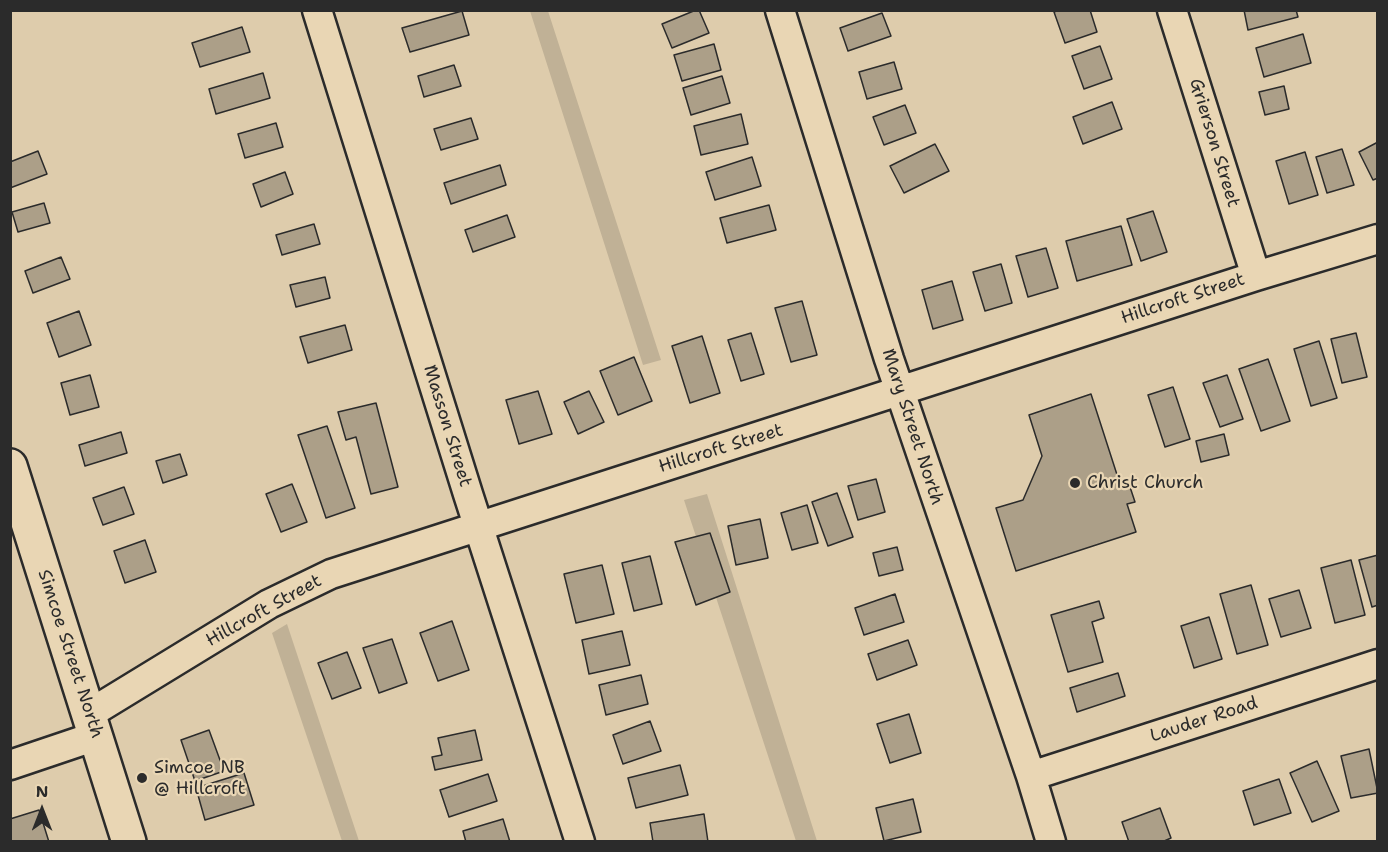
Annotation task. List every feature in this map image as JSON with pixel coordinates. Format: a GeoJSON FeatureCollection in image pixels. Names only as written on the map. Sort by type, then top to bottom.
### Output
{"type":"FeatureCollection","features":[{"type":"Feature","properties":{"kind":"main road","name":"Simcoe Street North"},"geometry":{"type":"LineString","coordinates":[[10,466],[129,842]]}},
{"type":"Feature","properties":{"kind":"street","name":"Masson Street"},"geometry":{"type":"LineString","coordinates":[[317,10],[468,494],[480,525],[580,842]]}},
{"type":"Feature","properties":{"kind":"street","name":"Mary Street North"},"geometry":{"type":"LineString","coordinates":[[780,10],[900,392],[1031,776],[1051,842]]}},
{"type":"Feature","properties":{"kind":"street","name":"Grierson Street"},"geometry":{"type":"LineString","coordinates":[[1172,10],[1256,276]]}},
{"type":"Feature","properties":{"kind":"street","name":"Hillcroft Street"},"geometry":{"type":"LineString","coordinates":[[10,765],[93,725],[269,604],[331,574],[1377,238]]}},
{"type":"Feature","properties":{"kind":"street","name":"Lauder Road"},"geometry":{"type":"LineString","coordinates":[[1031,776],[1377,664]]}},
{"type":"Feature","properties":{"kind":"shaded area"},"geometry":{"type":"Polygon","coordinates":[[[530,11],[548,11],[661,360],[643,365],[530,11]]]}},
{"type":"Feature","properties":{"kind":"shaded area"},"geometry":{"type":"Polygon","coordinates":[[[707,494],[817,841],[796,841],[684,500],[707,494]]]}},
{"type":"Feature","properties":{"kind":"shaded area"},"geometry":{"type":"Polygon","coordinates":[[[287,624],[359,841],[342,841],[272,633],[287,624]]]}},
{"type":"Feature","properties":{"kind":"building"},"geometry":{"type":"Polygon","coordinates":[[[699,10],[709,33],[672,48],[662,24],[699,10]]]}},
{"type":"Feature","properties":{"kind":"building"},"geometry":{"type":"Polygon","coordinates":[[[1090,10],[1097,32],[1065,43],[1054,12],[1090,10]]]}},
{"type":"Feature","properties":{"kind":"building"},"geometry":{"type":"Polygon","coordinates":[[[1244,10],[1296,10],[1298,17],[1248,30],[1244,10]]]}},
{"type":"Feature","properties":{"kind":"building"},"geometry":{"type":"Polygon","coordinates":[[[462,11],[469,35],[410,52],[402,28],[462,11]]]}},
{"type":"Feature","properties":{"kind":"building"},"geometry":{"type":"Polygon","coordinates":[[[882,13],[891,36],[848,51],[840,28],[882,13]]]}},
{"type":"Feature","properties":{"kind":"building"},"geometry":{"type":"Polygon","coordinates":[[[242,27],[250,52],[200,67],[192,43],[242,27]]]}},
{"type":"Feature","properties":{"kind":"building"},"geometry":{"type":"Polygon","coordinates":[[[1303,34],[1311,63],[1264,77],[1256,48],[1303,34]]]}},
{"type":"Feature","properties":{"kind":"building"},"geometry":{"type":"Polygon","coordinates":[[[714,44],[721,70],[682,81],[674,55],[714,44]]]}},
{"type":"Feature","properties":{"kind":"building"},"geometry":{"type":"Polygon","coordinates":[[[1100,46],[1112,79],[1084,89],[1072,56],[1100,46]]]}},
{"type":"Feature","properties":{"kind":"building"},"geometry":{"type":"Polygon","coordinates":[[[894,62],[902,89],[867,99],[859,72],[894,62]]]}},
{"type":"Feature","properties":{"kind":"building"},"geometry":{"type":"Polygon","coordinates":[[[454,65],[461,86],[424,97],[418,76],[454,65]]]}},
{"type":"Feature","properties":{"kind":"building"},"geometry":{"type":"Polygon","coordinates":[[[263,73],[270,98],[216,114],[209,89],[263,73]]]}},
{"type":"Feature","properties":{"kind":"building"},"geometry":{"type":"Polygon","coordinates":[[[722,76],[730,103],[691,115],[683,88],[722,76]]]}},
{"type":"Feature","properties":{"kind":"building"},"geometry":{"type":"Polygon","coordinates":[[[1284,86],[1289,109],[1265,115],[1259,92],[1284,86]]]}},
{"type":"Feature","properties":{"kind":"building"},"geometry":{"type":"Polygon","coordinates":[[[1112,102],[1122,129],[1083,144],[1073,117],[1112,102]]]}},
{"type":"Feature","properties":{"kind":"building"},"geometry":{"type":"Polygon","coordinates":[[[905,105],[916,133],[884,145],[873,117],[905,105]]]}},
{"type":"Feature","properties":{"kind":"building"},"geometry":{"type":"Polygon","coordinates":[[[741,114],[748,144],[701,155],[694,126],[741,114]]]}},
{"type":"Feature","properties":{"kind":"building"},"geometry":{"type":"Polygon","coordinates":[[[471,118],[478,139],[441,150],[434,129],[471,118]]]}},
{"type":"Feature","properties":{"kind":"building"},"geometry":{"type":"Polygon","coordinates":[[[276,123],[283,147],[245,158],[238,134],[276,123]]]}},
{"type":"Feature","properties":{"kind":"building"},"geometry":{"type":"Polygon","coordinates":[[[1378,142],[1378,178],[1373,180],[1359,152],[1378,142]]]}},
{"type":"Feature","properties":{"kind":"building"},"geometry":{"type":"Polygon","coordinates":[[[935,144],[949,171],[904,193],[890,166],[935,144]]]}},
{"type":"Feature","properties":{"kind":"building"},"geometry":{"type":"Polygon","coordinates":[[[1342,149],[1354,185],[1327,193],[1316,157],[1342,149]]]}},
{"type":"Feature","properties":{"kind":"building"},"geometry":{"type":"Polygon","coordinates":[[[38,151],[47,174],[10,188],[10,162],[38,151]]]}},
{"type":"Feature","properties":{"kind":"building"},"geometry":{"type":"Polygon","coordinates":[[[1305,152],[1318,195],[1289,204],[1276,161],[1305,152]]]}},
{"type":"Feature","properties":{"kind":"building"},"geometry":{"type":"Polygon","coordinates":[[[752,157],[761,186],[715,200],[706,172],[752,157]]]}},
{"type":"Feature","properties":{"kind":"building"},"geometry":{"type":"Polygon","coordinates":[[[500,165],[506,185],[451,204],[444,183],[500,165]]]}},
{"type":"Feature","properties":{"kind":"building"},"geometry":{"type":"Polygon","coordinates":[[[285,172],[293,194],[261,207],[253,184],[285,172]]]}},
{"type":"Feature","properties":{"kind":"building"},"geometry":{"type":"Polygon","coordinates":[[[44,203],[50,223],[18,232],[12,212],[44,203]]]}},
{"type":"Feature","properties":{"kind":"building"},"geometry":{"type":"Polygon","coordinates":[[[769,205],[776,230],[727,243],[720,218],[769,205]]]}},
{"type":"Feature","properties":{"kind":"building"},"geometry":{"type":"Polygon","coordinates":[[[1153,211],[1167,252],[1141,261],[1127,219],[1153,211]]]}},
{"type":"Feature","properties":{"kind":"building"},"geometry":{"type":"Polygon","coordinates":[[[507,215],[515,237],[473,252],[465,230],[507,215]]]}},
{"type":"Feature","properties":{"kind":"building"},"geometry":{"type":"Polygon","coordinates":[[[314,224],[320,244],[282,255],[276,235],[314,224]]]}},
{"type":"Feature","properties":{"kind":"building"},"geometry":{"type":"Polygon","coordinates":[[[1121,226],[1132,265],[1077,281],[1066,241],[1121,226]]]}},
{"type":"Feature","properties":{"kind":"building"},"geometry":{"type":"Polygon","coordinates":[[[1046,248],[1058,288],[1028,297],[1016,256],[1046,248]]]}},
{"type":"Feature","properties":{"kind":"building"},"geometry":{"type":"Polygon","coordinates":[[[61,257],[70,279],[33,293],[25,271],[61,257]]]}},
{"type":"Feature","properties":{"kind":"building"},"geometry":{"type":"Polygon","coordinates":[[[1001,264],[1012,303],[985,311],[973,272],[1001,264]]]}},
{"type":"Feature","properties":{"kind":"building"},"geometry":{"type":"Polygon","coordinates":[[[325,277],[330,298],[296,307],[290,285],[325,277]]]}},
{"type":"Feature","properties":{"kind":"building"},"geometry":{"type":"Polygon","coordinates":[[[952,281],[963,320],[933,329],[922,290],[952,281]]]}},
{"type":"Feature","properties":{"kind":"building"},"geometry":{"type":"Polygon","coordinates":[[[802,301],[817,355],[791,362],[775,308],[802,301]]]}},
{"type":"Feature","properties":{"kind":"building"},"geometry":{"type":"Polygon","coordinates":[[[79,311],[91,345],[59,357],[47,323],[79,311]]]}},
{"type":"Feature","properties":{"kind":"building"},"geometry":{"type":"Polygon","coordinates":[[[345,325],[352,350],[308,363],[300,337],[345,325]]]}},
{"type":"Feature","properties":{"kind":"building"},"geometry":{"type":"Polygon","coordinates":[[[751,333],[764,374],[741,381],[728,340],[751,333]]]}},
{"type":"Feature","properties":{"kind":"building"},"geometry":{"type":"Polygon","coordinates":[[[1356,333],[1367,377],[1342,383],[1331,339],[1356,333]]]}},
{"type":"Feature","properties":{"kind":"building"},"geometry":{"type":"Polygon","coordinates":[[[702,336],[720,393],[690,403],[672,346],[702,336]]]}},
{"type":"Feature","properties":{"kind":"building"},"geometry":{"type":"Polygon","coordinates":[[[1319,341],[1337,398],[1311,406],[1294,349],[1319,341]]]}},
{"type":"Feature","properties":{"kind":"building"},"geometry":{"type":"Polygon","coordinates":[[[634,357],[652,401],[618,415],[600,371],[634,357]]]}},
{"type":"Feature","properties":{"kind":"building"},"geometry":{"type":"Polygon","coordinates":[[[1268,359],[1290,421],[1261,431],[1239,369],[1268,359]]]}},
{"type":"Feature","properties":{"kind":"building"},"geometry":{"type":"Polygon","coordinates":[[[90,375],[99,407],[70,415],[61,383],[90,375]]]}},
{"type":"Feature","properties":{"kind":"building"},"geometry":{"type":"Polygon","coordinates":[[[1227,375],[1243,419],[1220,427],[1203,383],[1227,375]]]}},
{"type":"Feature","properties":{"kind":"building"},"geometry":{"type":"Polygon","coordinates":[[[1173,387],[1190,439],[1165,447],[1148,395],[1173,387]]]}},
{"type":"Feature","properties":{"kind":"building"},"geometry":{"type":"Polygon","coordinates":[[[538,391],[552,434],[519,444],[506,400],[538,391]]]}},
{"type":"Feature","properties":{"kind":"building"},"geometry":{"type":"Polygon","coordinates":[[[589,391],[604,422],[578,434],[564,402],[589,391]]]}},
{"type":"Feature","properties":{"kind":"building","name":"Christ Church"},"geometry":{"type":"Polygon","coordinates":[[[1091,394],[1120,484],[1128,481],[1135,502],[1127,504],[1136,532],[1016,571],[996,508],[1023,500],[1042,456],[1029,415],[1091,394]]]}},
{"type":"Feature","properties":{"kind":"building"},"geometry":{"type":"Polygon","coordinates":[[[376,403],[398,487],[371,494],[356,437],[346,440],[338,412],[376,403]]]}},
{"type":"Feature","properties":{"kind":"building"},"geometry":{"type":"Polygon","coordinates":[[[327,426],[355,508],[326,518],[298,435],[327,426]]]}},
{"type":"Feature","properties":{"kind":"building"},"geometry":{"type":"Polygon","coordinates":[[[121,432],[127,453],[85,466],[79,445],[121,432]]]}},
{"type":"Feature","properties":{"kind":"building"},"geometry":{"type":"Polygon","coordinates":[[[1224,434],[1229,455],[1201,462],[1196,441],[1224,434]]]}},
{"type":"Feature","properties":{"kind":"building"},"geometry":{"type":"Polygon","coordinates":[[[180,454],[187,475],[163,483],[156,461],[180,454]]]}},
{"type":"Feature","properties":{"kind":"building"},"geometry":{"type":"Polygon","coordinates":[[[876,479],[885,512],[858,520],[848,486],[876,479]]]}},
{"type":"Feature","properties":{"kind":"building"},"geometry":{"type":"Polygon","coordinates":[[[292,484],[307,522],[281,532],[266,494],[292,484]]]}},
{"type":"Feature","properties":{"kind":"building"},"geometry":{"type":"Polygon","coordinates":[[[124,487],[134,514],[103,525],[93,498],[124,487]]]}},
{"type":"Feature","properties":{"kind":"building"},"geometry":{"type":"Polygon","coordinates":[[[837,493],[853,537],[828,546],[812,502],[837,493]]]}},
{"type":"Feature","properties":{"kind":"building"},"geometry":{"type":"Polygon","coordinates":[[[807,505],[818,543],[792,550],[781,513],[807,505]]]}},
{"type":"Feature","properties":{"kind":"building"},"geometry":{"type":"Polygon","coordinates":[[[760,519],[768,558],[736,565],[728,526],[760,519]]]}},
{"type":"Feature","properties":{"kind":"building"},"geometry":{"type":"Polygon","coordinates":[[[710,533],[730,592],[696,605],[675,542],[710,533]]]}},
{"type":"Feature","properties":{"kind":"building"},"geometry":{"type":"Polygon","coordinates":[[[145,540],[156,572],[125,583],[114,551],[145,540]]]}},
{"type":"Feature","properties":{"kind":"building"},"geometry":{"type":"Polygon","coordinates":[[[897,547],[903,570],[879,576],[873,553],[897,547]]]}},
{"type":"Feature","properties":{"kind":"building"},"geometry":{"type":"Polygon","coordinates":[[[1378,555],[1378,605],[1372,607],[1359,560],[1378,555]]]}},
{"type":"Feature","properties":{"kind":"building"},"geometry":{"type":"Polygon","coordinates":[[[650,556],[662,604],[634,611],[622,563],[650,556]]]}},
{"type":"Feature","properties":{"kind":"building"},"geometry":{"type":"Polygon","coordinates":[[[1351,560],[1365,615],[1335,623],[1321,568],[1351,560]]]}},
{"type":"Feature","properties":{"kind":"building"},"geometry":{"type":"Polygon","coordinates":[[[602,565],[614,614],[576,623],[564,574],[602,565]]]}},
{"type":"Feature","properties":{"kind":"building"},"geometry":{"type":"Polygon","coordinates":[[[1251,585],[1268,645],[1237,654],[1220,594],[1251,585]]]}},
{"type":"Feature","properties":{"kind":"building"},"geometry":{"type":"Polygon","coordinates":[[[1299,590],[1311,628],[1281,637],[1269,599],[1299,590]]]}},
{"type":"Feature","properties":{"kind":"building"},"geometry":{"type":"Polygon","coordinates":[[[895,594],[904,622],[864,635],[855,608],[895,594]]]}},
{"type":"Feature","properties":{"kind":"building"},"geometry":{"type":"Polygon","coordinates":[[[1099,601],[1104,618],[1092,622],[1103,662],[1068,672],[1051,615],[1099,601]]]}},
{"type":"Feature","properties":{"kind":"building"},"geometry":{"type":"Polygon","coordinates":[[[1209,617],[1222,659],[1194,668],[1181,626],[1209,617]]]}},
{"type":"Feature","properties":{"kind":"building"},"geometry":{"type":"Polygon","coordinates":[[[452,621],[469,670],[438,681],[420,633],[452,621]]]}},
{"type":"Feature","properties":{"kind":"building"},"geometry":{"type":"Polygon","coordinates":[[[622,631],[630,665],[589,674],[582,640],[622,631]]]}},
{"type":"Feature","properties":{"kind":"building"},"geometry":{"type":"Polygon","coordinates":[[[392,639],[407,683],[379,693],[363,648],[392,639]]]}},
{"type":"Feature","properties":{"kind":"building"},"geometry":{"type":"Polygon","coordinates":[[[908,640],[917,665],[877,680],[868,654],[908,640]]]}},
{"type":"Feature","properties":{"kind":"building"},"geometry":{"type":"Polygon","coordinates":[[[347,652],[361,688],[332,699],[318,663],[347,652]]]}},
{"type":"Feature","properties":{"kind":"building"},"geometry":{"type":"Polygon","coordinates":[[[1118,673],[1125,696],[1077,712],[1070,688],[1118,673]]]}},
{"type":"Feature","properties":{"kind":"building"},"geometry":{"type":"Polygon","coordinates":[[[641,675],[648,704],[606,715],[599,685],[641,675]]]}},
{"type":"Feature","properties":{"kind":"building"},"geometry":{"type":"Polygon","coordinates":[[[909,714],[921,753],[890,763],[877,724],[909,714]]]}},
{"type":"Feature","properties":{"kind":"building"},"geometry":{"type":"Polygon","coordinates":[[[650,721],[661,751],[623,764],[613,735],[650,721]]]}},
{"type":"Feature","properties":{"kind":"building"},"geometry":{"type":"Polygon","coordinates":[[[209,730],[224,771],[195,781],[181,740],[209,730]]]}},
{"type":"Feature","properties":{"kind":"building"},"geometry":{"type":"Polygon","coordinates":[[[475,730],[482,760],[435,770],[432,757],[442,755],[438,738],[475,730]]]}},
{"type":"Feature","properties":{"kind":"building"},"geometry":{"type":"Polygon","coordinates":[[[1369,749],[1378,793],[1351,798],[1341,756],[1369,749]]]}},
{"type":"Feature","properties":{"kind":"building"},"geometry":{"type":"Polygon","coordinates":[[[1317,761],[1339,811],[1312,822],[1290,773],[1317,761]]]}},
{"type":"Feature","properties":{"kind":"building"},"geometry":{"type":"Polygon","coordinates":[[[680,765],[688,795],[636,808],[628,778],[680,765]]]}},
{"type":"Feature","properties":{"kind":"building"},"geometry":{"type":"Polygon","coordinates":[[[244,773],[254,805],[205,820],[196,788],[244,773]]]}},
{"type":"Feature","properties":{"kind":"building"},"geometry":{"type":"Polygon","coordinates":[[[488,774],[497,801],[449,817],[440,790],[488,774]]]}},
{"type":"Feature","properties":{"kind":"building"},"geometry":{"type":"Polygon","coordinates":[[[1279,779],[1291,813],[1254,825],[1243,791],[1279,779]]]}},
{"type":"Feature","properties":{"kind":"building"},"geometry":{"type":"Polygon","coordinates":[[[913,799],[921,832],[884,841],[876,808],[913,799]]]}},
{"type":"Feature","properties":{"kind":"building"},"geometry":{"type":"Polygon","coordinates":[[[1160,808],[1171,838],[1162,842],[1129,842],[1122,822],[1160,808]]]}},
{"type":"Feature","properties":{"kind":"building"},"geometry":{"type":"Polygon","coordinates":[[[39,810],[49,842],[10,842],[10,819],[39,810]]]}},
{"type":"Feature","properties":{"kind":"building"},"geometry":{"type":"Polygon","coordinates":[[[704,814],[708,842],[653,842],[650,823],[704,814]]]}},
{"type":"Feature","properties":{"kind":"building"},"geometry":{"type":"Polygon","coordinates":[[[503,819],[510,842],[466,842],[463,831],[503,819]]]}},
{"type":"Feature","properties":{"kind":"place","name":"Christ Church"},"geometry":{"type":"Point","coordinates":[1075,483]}},
{"type":"Feature","properties":{"kind":"place","name":"Simcoe NB @ Hillcroft"},"geometry":{"type":"Point","coordinates":[142,778]}}]}
